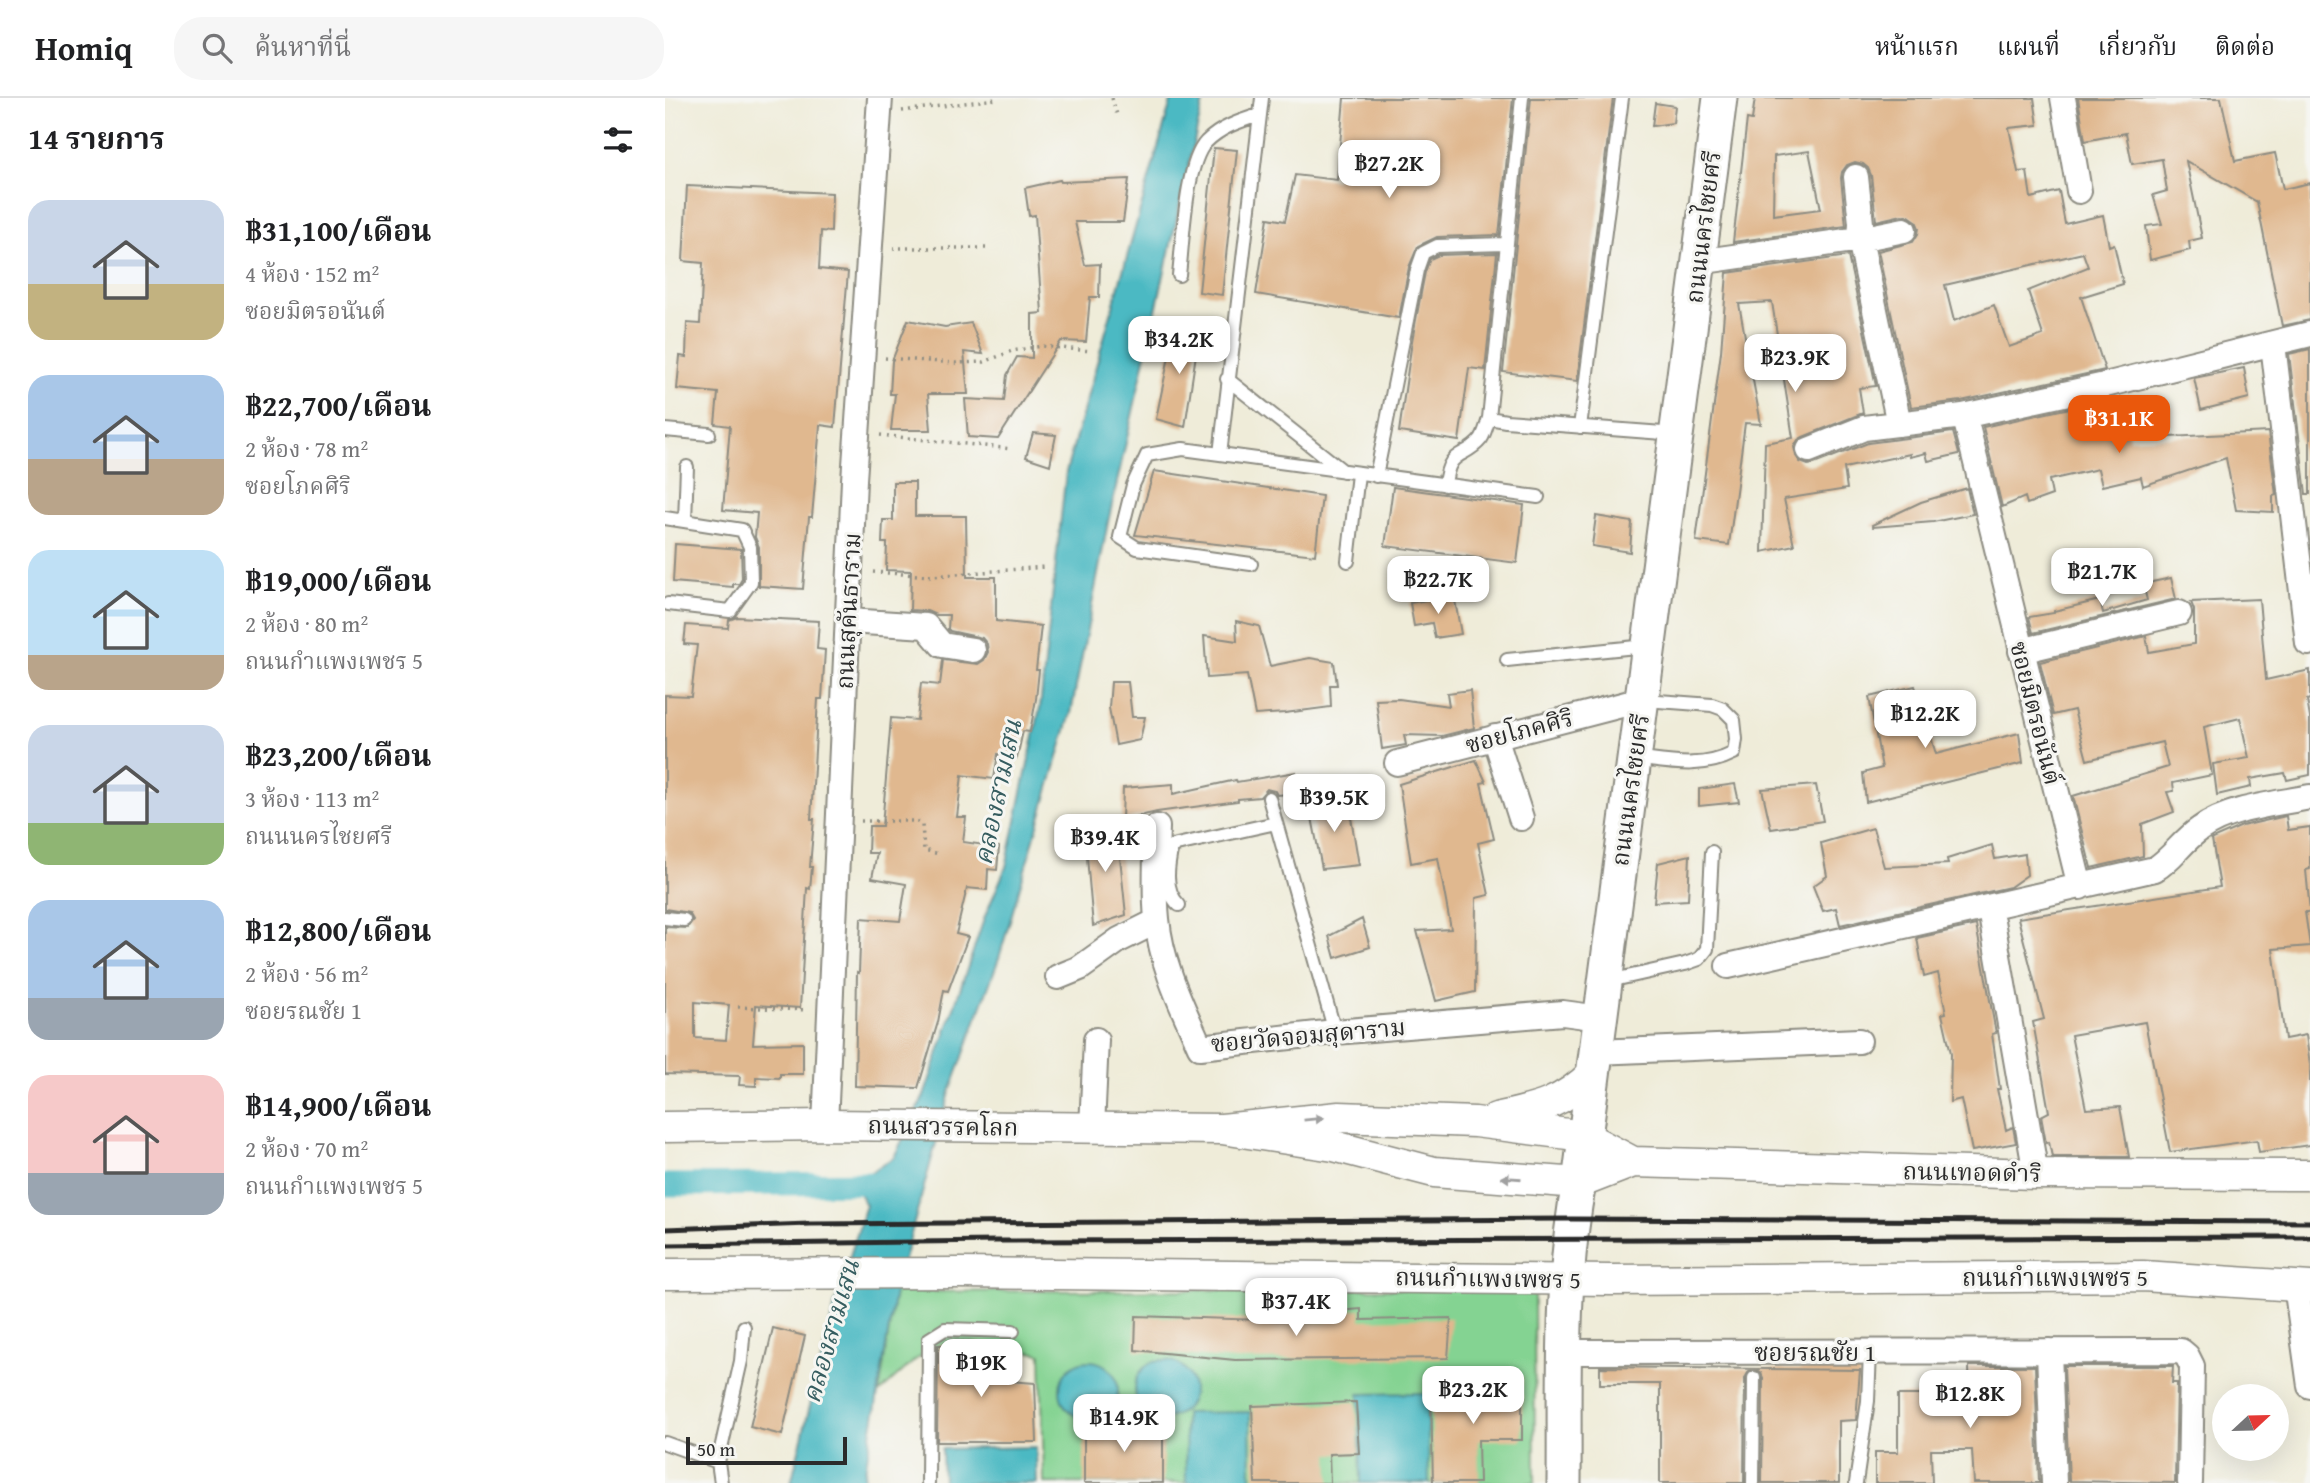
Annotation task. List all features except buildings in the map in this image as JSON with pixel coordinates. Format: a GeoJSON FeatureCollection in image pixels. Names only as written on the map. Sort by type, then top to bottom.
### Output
{"type":"FeatureCollection","features":[{"type":"Feature","properties":{"kind":"main road","name":"ถนนนครไชยศรี"},"geometry":{"type":"LineString","coordinates":[[1564,1483],[1566,1279],[1570,1229],[1579,1184],[1720,98]]}},
{"type":"Feature","properties":{"kind":"street"},"geometry":{"type":"LineString","coordinates":[[2063,98],[2079,191]]}},
{"type":"Feature","properties":{"kind":"street","name":"ถนนสุคันธาราม"},"geometry":{"type":"LineString","coordinates":[[834,1125],[830,1011],[838,821],[857,432],[880,106]]}},
{"type":"Feature","properties":{"kind":"street"},"geometry":{"type":"LineString","coordinates":[[1856,177],[1860,239],[1899,424]]}},
{"type":"Feature","properties":{"kind":"street"},"geometry":{"type":"LineString","coordinates":[[1698,262],[1860,239],[1903,230]]}},
{"type":"Feature","properties":{"kind":"street"},"geometry":{"type":"LineString","coordinates":[[1809,450],[1864,428],[1963,416],[2105,385],[2310,334]]}},
{"type":"Feature","properties":{"kind":"street"},"geometry":{"type":"LineString","coordinates":[[2273,344],[2302,523],[2308,643]]}},
{"type":"Feature","properties":{"kind":"street","name":"ซอยมิตรอนันต์"},"geometry":{"type":"LineString","coordinates":[[1963,416],[2080,887]]}},
{"type":"Feature","properties":{"kind":"street"},"geometry":{"type":"LineString","coordinates":[[2021,651],[2179,613]]}},
{"type":"Feature","properties":{"kind":"street"},"geometry":{"type":"LineString","coordinates":[[848,621],[926,626],[942,645],[973,650]]}},
{"type":"Feature","properties":{"kind":"street","name":"ซอยโภคศิริ"},"geometry":{"type":"LineString","coordinates":[[1397,763],[1641,700]]}},
{"type":"Feature","properties":{"kind":"street"},"geometry":{"type":"LineString","coordinates":[[1495,737],[1521,818]]}},
{"type":"Feature","properties":{"kind":"street"},"geometry":{"type":"LineString","coordinates":[[1728,965],[2155,869],[2201,827],[2222,816],[2310,797]]}},
{"type":"Feature","properties":{"kind":"street","name":"ซอยวัดจอมสุดาราม"},"geometry":{"type":"LineString","coordinates":[[1157,827],[1157,921],[1173,985],[1200,1047],[1335,1032],[1563,1013],[1600,1018]]}},
{"type":"Feature","properties":{"kind":"street"},"geometry":{"type":"LineString","coordinates":[[1058,977],[1080,968],[1119,940],[1157,921]]}},
{"type":"Feature","properties":{"kind":"street"},"geometry":{"type":"LineString","coordinates":[[1992,921],[2036,1174]]}},
{"type":"Feature","properties":{"kind":"street"},"geometry":{"type":"LineString","coordinates":[[1092,1128],[1096,1040]]}},
{"type":"Feature","properties":{"kind":"street"},"geometry":{"type":"LineString","coordinates":[[1475,1122],[1532,1110],[1557,1101],[1576,1090],[1594,1063],[1859,1041]]}},
{"type":"Feature","properties":{"kind":"street","name":"ถนนสวรรคโลก"},"geometry":{"type":"LineString","coordinates":[[665,1127],[834,1125],[1222,1129],[1339,1117],[1475,1122],[1584,1136]]}},
{"type":"Feature","properties":{"kind":"street","name":"ถนนสวรรคโลก"},"geometry":{"type":"LineString","coordinates":[[1222,1129],[1334,1146],[1434,1172],[1579,1184]]}},
{"type":"Feature","properties":{"kind":"street","name":"ถนนเทอดดำริ"},"geometry":{"type":"LineString","coordinates":[[1584,1136],[1633,1162]]}},
{"type":"Feature","properties":{"kind":"street","name":"ถนนเทอดดำริ"},"geometry":{"type":"LineString","coordinates":[[1579,1184],[1633,1162],[2036,1174],[2310,1175]]}},
{"type":"Feature","properties":{"kind":"street","name":"ถนนกำแพงเพชร 5"},"geometry":{"type":"LineString","coordinates":[[665,1274],[811,1272],[1566,1279],[2143,1276],[2303,1286]]}},
{"type":"Feature","properties":{"kind":"street"},"geometry":{"type":"LineString","coordinates":[[2303,1286],[2310,1386]]}},
{"type":"Feature","properties":{"kind":"street"},"geometry":{"type":"LineString","coordinates":[[2049,1351],[2054,1483]]}},
{"type":"Feature","properties":{"kind":"street","name":"ซอยรณชัย 1"},"geometry":{"type":"LineString","coordinates":[[1565,1352],[2182,1351],[2192,1366],[2190,1483]]}},
{"type":"Feature","properties":{"kind":"lane"},"geometry":{"type":"LineString","coordinates":[[1220,454],[1262,98]]}},
{"type":"Feature","properties":{"kind":"lane"},"geometry":{"type":"LineString","coordinates":[[1445,485],[1446,473],[1454,457],[1472,447],[1483,436],[1489,418],[1522,98]]}},
{"type":"Feature","properties":{"kind":"lane"},"geometry":{"type":"LineString","coordinates":[[1580,426],[1622,98]]}},
{"type":"Feature","properties":{"kind":"lane"},"geometry":{"type":"LineString","coordinates":[[1179,275],[1192,170],[1205,143],[1230,125],[1259,115]]}},
{"type":"Feature","properties":{"kind":"lane"},"geometry":{"type":"LineString","coordinates":[[1375,476],[1417,270],[1423,253],[1437,246],[1505,244]]}},
{"type":"Feature","properties":{"kind":"lane"},"geometry":{"type":"LineString","coordinates":[[1227,379],[1344,472]]}},
{"type":"Feature","properties":{"kind":"lane"},"geometry":{"type":"LineString","coordinates":[[1489,418],[1677,434]]}},
{"type":"Feature","properties":{"kind":"lane"},"geometry":{"type":"LineString","coordinates":[[665,430],[709,434]]}},
{"type":"Feature","properties":{"kind":"lane"},"geometry":{"type":"LineString","coordinates":[[1251,564],[1137,548],[1119,537],[1133,485],[1147,456],[1183,449],[1538,497]]}},
{"type":"Feature","properties":{"kind":"lane"},"geometry":{"type":"LineString","coordinates":[[685,521],[687,467]]}},
{"type":"Feature","properties":{"kind":"lane"},"geometry":{"type":"LineString","coordinates":[[1348,561],[1359,474]]}},
{"type":"Feature","properties":{"kind":"lane"},"geometry":{"type":"LineString","coordinates":[[665,517],[742,530],[750,547],[751,582],[730,611],[668,604]]}},
{"type":"Feature","properties":{"kind":"lane"},"geometry":{"type":"LineString","coordinates":[[1507,660],[1649,645]]}},
{"type":"Feature","properties":{"kind":"lane"},"geometry":{"type":"LineString","coordinates":[[1634,758],[1705,764],[1734,753],[1736,738],[1734,720],[1723,709],[1712,705],[1641,700]]}},
{"type":"Feature","properties":{"kind":"lane"},"geometry":{"type":"LineString","coordinates":[[1269,798],[1335,1032]]}},
{"type":"Feature","properties":{"kind":"lane"},"geometry":{"type":"LineString","coordinates":[[1179,905],[1174,900],[1166,870],[1173,846],[1276,824]]}},
{"type":"Feature","properties":{"kind":"lane"},"geometry":{"type":"LineString","coordinates":[[1604,982],[1699,959],[1707,949],[1712,852]]}},
{"type":"Feature","properties":{"kind":"lane"},"geometry":{"type":"LineString","coordinates":[[665,918],[684,920]]}},
{"type":"Feature","properties":{"kind":"lane"},"geometry":{"type":"LineString","coordinates":[[721,1483],[718,1462],[741,1361],[744,1327]]}},
{"type":"Feature","properties":{"kind":"lane"},"geometry":{"type":"LineString","coordinates":[[928,1483],[929,1339],[944,1329],[1013,1331]]}},
{"type":"Feature","properties":{"kind":"lane"},"geometry":{"type":"LineString","coordinates":[[1856,1483],[1868,1401],[1870,1352]]}},
{"type":"Feature","properties":{"kind":"lane"},"geometry":{"type":"LineString","coordinates":[[1753,1483],[1754,1378]]}},
{"type":"Feature","properties":{"kind":"lane"},"geometry":{"type":"LineString","coordinates":[[665,1443],[718,1462]]}},
{"type":"Feature","properties":{"kind":"path"},"geometry":{"type":"LineString","coordinates":[[1112,98],[1118,118]]}},
{"type":"Feature","properties":{"kind":"path"},"geometry":{"type":"LineString","coordinates":[[880,106],[996,99]]}},
{"type":"Feature","properties":{"kind":"path"},"geometry":{"type":"LineString","coordinates":[[870,248],[991,248]]}},
{"type":"Feature","properties":{"kind":"path"},"geometry":{"type":"LineString","coordinates":[[862,357],[956,363],[984,362],[1013,351],[1042,346],[1091,351]]}},
{"type":"Feature","properties":{"kind":"path"},"geometry":{"type":"LineString","coordinates":[[857,432],[1012,449]]}},
{"type":"Feature","properties":{"kind":"path"},"geometry":{"type":"LineString","coordinates":[[850,570],[932,576],[1045,567]]}},
{"type":"Feature","properties":{"kind":"path"},"geometry":{"type":"LineString","coordinates":[[838,821],[917,821],[922,825],[924,850],[939,854]]}},
{"type":"Feature","properties":{"kind":"path"},"geometry":{"type":"LineString","coordinates":[[738,1007],[830,1011]]}},
{"type":"Feature","properties":{"kind":"green space"},"geometry":{"type":"Polygon","coordinates":[[[1534,1288],[1535,1483],[1044,1483],[1041,1354],[952,1339],[915,1360],[879,1393],[895,1292],[1534,1288]]]}},
{"type":"Feature","properties":{"kind":"water","name":"คลองสามเสน"},"geometry":{"type":"Polygon","coordinates":[[[1172,98],[1204,98],[1108,522],[1071,713],[999,958],[950,1092],[895,1292],[863,1483],[791,1483],[835,1304],[866,1205],[857,1190],[865,1176],[894,1157],[924,1096],[985,916],[1006,867],[1040,708],[1066,472],[1172,98]]]}},
{"type":"Feature","properties":{"kind":"water"},"geometry":{"type":"Polygon","coordinates":[[[1158,1360],[1170,1360],[1185,1368],[1193,1383],[1193,1395],[1185,1410],[1170,1418],[1158,1418],[1143,1410],[1135,1395],[1135,1383],[1143,1368],[1158,1360]]]}},
{"type":"Feature","properties":{"kind":"water"},"geometry":{"type":"Polygon","coordinates":[[[1083,1361],[1095,1361],[1110,1369],[1118,1384],[1118,1396],[1110,1411],[1095,1419],[1083,1419],[1068,1411],[1060,1396],[1060,1384],[1068,1369],[1083,1361]]]}},
{"type":"Feature","properties":{"kind":"water"},"geometry":{"type":"Polygon","coordinates":[[[1427,1393],[1429,1483],[1361,1483],[1359,1394],[1427,1393]]]}},
{"type":"Feature","properties":{"kind":"water"},"geometry":{"type":"Polygon","coordinates":[[[1250,1412],[1251,1483],[1186,1483],[1185,1413],[1250,1412]]]}},
{"type":"Feature","properties":{"kind":"water"},"geometry":{"type":"Polygon","coordinates":[[[1036,1447],[1037,1483],[943,1483],[942,1449],[1036,1447]]]}},
{"type":"Feature","properties":{"kind":"waterway"},"geometry":{"type":"LineString","coordinates":[[665,1185],[890,1183]]}},
{"type":"Feature","properties":{"kind":"railway"},"geometry":{"type":"LineString","coordinates":[[665,1229],[809,1224],[1572,1219],[2310,1222]]}},
{"type":"Feature","properties":{"kind":"railway"},"geometry":{"type":"LineString","coordinates":[[665,1245],[996,1241],[2310,1237]]}}]}
